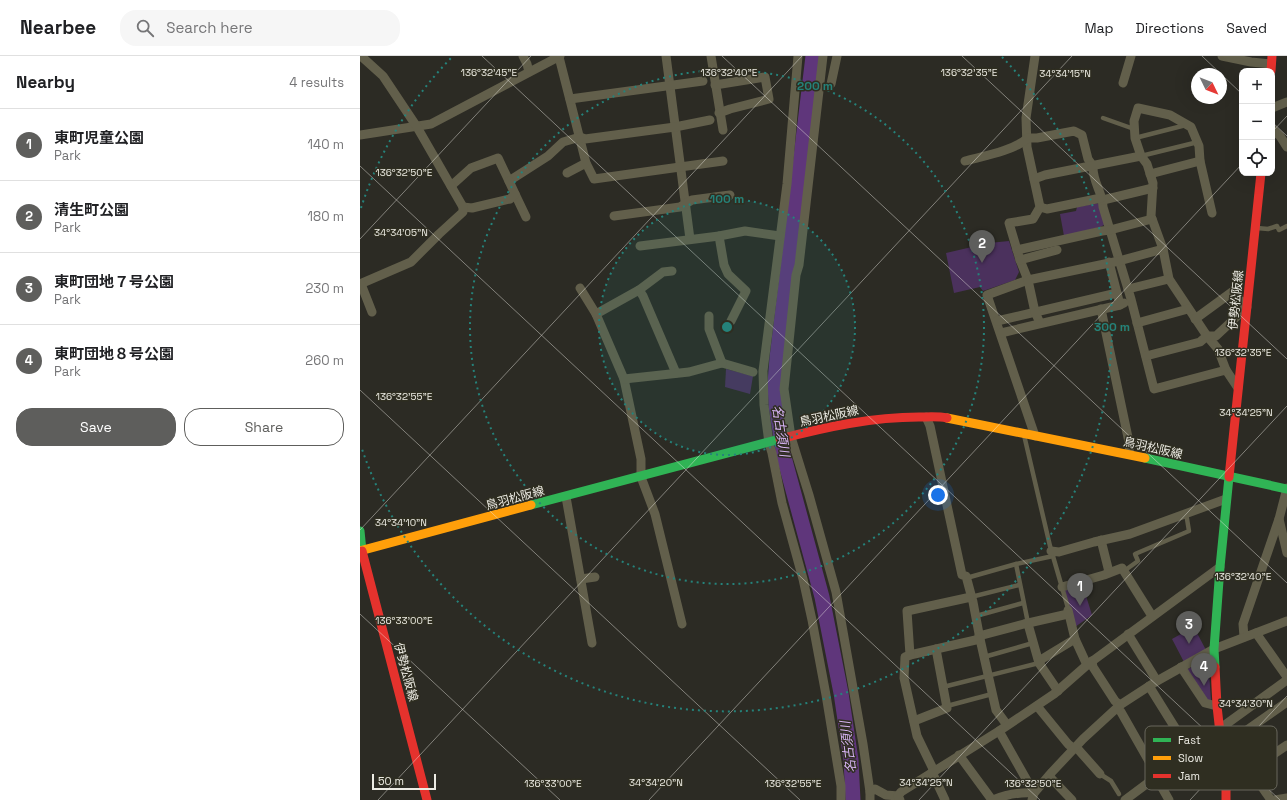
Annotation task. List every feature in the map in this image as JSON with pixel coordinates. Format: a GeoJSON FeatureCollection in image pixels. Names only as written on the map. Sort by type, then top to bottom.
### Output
{"type":"FeatureCollection","features":[{"type":"Feature","properties":{"kind":"main road","name":"伊勢松阪線"},"geometry":{"type":"LineString","coordinates":[[1219,726],[1214,649],[1220,567],[1261,176]]}},
{"type":"Feature","properties":{"kind":"main road","name":"鳥羽松阪線"},"geometry":{"type":"LineString","coordinates":[[361,551],[836,425],[879,419],[943,417],[1287,488]]}},
{"type":"Feature","properties":{"kind":"main road","name":"伊勢松阪線"},"geometry":{"type":"LineString","coordinates":[[360,531],[361,551],[427,800]]}},
{"type":"Feature","properties":{"kind":"main road","name":"伊勢松阪線"},"geometry":{"type":"LineString","coordinates":[[1226,790],[1226,800]]}},
{"type":"Feature","properties":{"kind":"street"},"geometry":{"type":"LineString","coordinates":[[361,56],[383,76],[417,127],[463,207],[463,212],[410,262],[360,284],[372,312]]}},
{"type":"Feature","properties":{"kind":"street"},"geometry":{"type":"LineString","coordinates":[[523,56],[529,72]]}},
{"type":"Feature","properties":{"kind":"street"},"geometry":{"type":"LineString","coordinates":[[360,135],[431,124],[559,56],[586,163],[594,179],[723,161]]}},
{"type":"Feature","properties":{"kind":"street"},"geometry":{"type":"LineString","coordinates":[[666,56],[690,239]]}},
{"type":"Feature","properties":{"kind":"street"},"geometry":{"type":"LineString","coordinates":[[711,56],[719,113],[723,130]]}},
{"type":"Feature","properties":{"kind":"street"},"geometry":{"type":"LineString","coordinates":[[798,56],[787,184],[763,371],[764,405],[768,443],[772,452],[782,503],[803,579],[812,620],[841,786],[841,800]]}},
{"type":"Feature","properties":{"kind":"street"},"geometry":{"type":"LineString","coordinates":[[823,56],[800,257],[796,275],[784,389],[791,437],[836,592],[862,736],[870,796]]}},
{"type":"Feature","properties":{"kind":"street"},"geometry":{"type":"LineString","coordinates":[[832,84],[837,56]]}},
{"type":"Feature","properties":{"kind":"street"},"geometry":{"type":"LineString","coordinates":[[1035,56],[1026,118],[1028,138],[1027,147],[1040,207],[1033,219],[1009,223],[1020,260],[1028,280],[1035,312],[1040,324]]}},
{"type":"Feature","properties":{"kind":"street"},"geometry":{"type":"LineString","coordinates":[[1123,83],[1131,56]]}},
{"type":"Feature","properties":{"kind":"street"},"geometry":{"type":"LineString","coordinates":[[1222,56],[1251,62],[1271,64]]}},
{"type":"Feature","properties":{"kind":"street"},"geometry":{"type":"LineString","coordinates":[[715,85],[765,77],[769,100],[719,113]]}},
{"type":"Feature","properties":{"kind":"street"},"geometry":{"type":"LineString","coordinates":[[570,99],[703,81]]}},
{"type":"Feature","properties":{"kind":"street"},"geometry":{"type":"LineString","coordinates":[[1275,107],[1287,102]]}},
{"type":"Feature","properties":{"kind":"street"},"geometry":{"type":"LineString","coordinates":[[1212,213],[1200,161],[1199,146],[1191,127],[1170,115],[1138,108],[1134,121],[1135,133],[1141,156],[1147,164],[1153,183],[1151,216],[1163,249],[1170,279],[1188,309],[1218,349],[1226,370],[1239,388]]}},
{"type":"Feature","properties":{"kind":"street"},"geometry":{"type":"LineString","coordinates":[[509,181],[548,156],[563,142],[580,137],[584,138],[675,127],[710,120]]}},
{"type":"Feature","properties":{"kind":"street"},"geometry":{"type":"LineString","coordinates":[[965,161],[991,155],[1022,143],[1028,138],[1037,138],[1074,130],[1082,135],[1088,159],[1093,166],[1092,174],[1102,199],[1103,207],[1131,299],[1154,389],[1226,370]]}},
{"type":"Feature","properties":{"kind":"street"},"geometry":{"type":"LineString","coordinates":[[1275,132],[1280,136],[1287,147]]}},
{"type":"Feature","properties":{"kind":"street"},"geometry":{"type":"LineString","coordinates":[[1034,179],[1045,175],[1141,156]]}},
{"type":"Feature","properties":{"kind":"street"},"geometry":{"type":"LineString","coordinates":[[451,186],[471,168],[498,158],[526,217]]}},
{"type":"Feature","properties":{"kind":"street"},"geometry":{"type":"LineString","coordinates":[[1150,174],[1200,161]]}},
{"type":"Feature","properties":{"kind":"street"},"geometry":{"type":"LineString","coordinates":[[567,173],[586,163]]}},
{"type":"Feature","properties":{"kind":"street"},"geometry":{"type":"LineString","coordinates":[[1040,207],[1047,209],[1152,188]]}},
{"type":"Feature","properties":{"kind":"street"},"geometry":{"type":"LineString","coordinates":[[463,207],[472,208],[510,199],[515,194]]}},
{"type":"Feature","properties":{"kind":"street"},"geometry":{"type":"LineString","coordinates":[[614,216],[680,207],[692,200],[730,195]]}},
{"type":"Feature","properties":{"kind":"street"},"geometry":{"type":"LineString","coordinates":[[1017,250],[1110,230],[1152,219]]}},
{"type":"Feature","properties":{"kind":"street"},"geometry":{"type":"LineString","coordinates":[[640,246],[719,236],[745,231],[780,236]]}},
{"type":"Feature","properties":{"kind":"street"},"geometry":{"type":"LineString","coordinates":[[719,236],[724,265],[728,274],[746,292],[731,321]]}},
{"type":"Feature","properties":{"kind":"street"},"geometry":{"type":"LineString","coordinates":[[1036,436],[987,295],[1028,280],[1163,249]]}},
{"type":"Feature","properties":{"kind":"street"},"geometry":{"type":"LineString","coordinates":[[1020,260],[1057,250]]}},
{"type":"Feature","properties":{"kind":"street"},"geometry":{"type":"LineString","coordinates":[[1109,262],[1120,305]]}},
{"type":"Feature","properties":{"kind":"street"},"geometry":{"type":"LineString","coordinates":[[596,314],[639,290],[663,272],[672,271]]}},
{"type":"Feature","properties":{"kind":"street"},"geometry":{"type":"LineString","coordinates":[[1128,289],[1170,279]]}},
{"type":"Feature","properties":{"kind":"street"},"geometry":{"type":"LineString","coordinates":[[580,288],[596,314],[624,379],[641,459],[641,477],[655,514],[682,624]]}},
{"type":"Feature","properties":{"kind":"street"},"geometry":{"type":"LineString","coordinates":[[639,290],[643,296],[676,373]]}},
{"type":"Feature","properties":{"kind":"street"},"geometry":{"type":"LineString","coordinates":[[1146,356],[1200,342],[1207,336],[1216,336],[1247,307],[1232,292],[1195,319]]}},
{"type":"Feature","properties":{"kind":"street"},"geometry":{"type":"LineString","coordinates":[[997,321],[1117,293]]}},
{"type":"Feature","properties":{"kind":"street"},"geometry":{"type":"LineString","coordinates":[[1001,333],[1120,305],[1131,299]]}},
{"type":"Feature","properties":{"kind":"street"},"geometry":{"type":"LineString","coordinates":[[1102,309],[1130,447],[1128,454]]}},
{"type":"Feature","properties":{"kind":"street"},"geometry":{"type":"LineString","coordinates":[[1137,323],[1188,309]]}},
{"type":"Feature","properties":{"kind":"street"},"geometry":{"type":"LineString","coordinates":[[709,316],[709,329],[722,363]]}},
{"type":"Feature","properties":{"kind":"street"},"geometry":{"type":"LineString","coordinates":[[624,379],[689,372],[722,363],[753,372]]}},
{"type":"Feature","properties":{"kind":"street"},"geometry":{"type":"LineString","coordinates":[[926,417],[930,426],[962,575],[966,576],[972,597],[996,710],[1007,725]]}},
{"type":"Feature","properties":{"kind":"street"},"geometry":{"type":"LineString","coordinates":[[1244,637],[1243,624],[1279,519],[1287,488]]}},
{"type":"Feature","properties":{"kind":"street"},"geometry":{"type":"LineString","coordinates":[[566,497],[592,643]]}},
{"type":"Feature","properties":{"kind":"street"},"geometry":{"type":"LineString","coordinates":[[1052,553],[1130,534],[1226,499]]}},
{"type":"Feature","properties":{"kind":"street"},"geometry":{"type":"LineString","coordinates":[[1279,519],[1287,553]]}},
{"type":"Feature","properties":{"kind":"street"},"geometry":{"type":"LineString","coordinates":[[1101,540],[1109,572]]}},
{"type":"Feature","properties":{"kind":"street"},"geometry":{"type":"LineString","coordinates":[[870,796],[875,789],[886,795],[899,798],[901,792],[999,731],[1058,691],[1089,663],[1220,567]]}},
{"type":"Feature","properties":{"kind":"street"},"geometry":{"type":"LineString","coordinates":[[1062,587],[1104,575],[1122,568],[1152,616]]}},
{"type":"Feature","properties":{"kind":"street"},"geometry":{"type":"LineString","coordinates":[[581,579],[595,577]]}},
{"type":"Feature","properties":{"kind":"street"},"geometry":{"type":"LineString","coordinates":[[910,655],[907,611],[972,597]]}},
{"type":"Feature","properties":{"kind":"street"},"geometry":{"type":"LineString","coordinates":[[945,800],[917,736],[904,678],[905,657],[1028,624],[1068,611],[1075,639],[1089,663],[1115,701],[1145,754]]}},
{"type":"Feature","properties":{"kind":"street"},"geometry":{"type":"LineString","coordinates":[[1033,796],[1075,748],[1118,706],[1214,649],[1287,621]]}},
{"type":"Feature","properties":{"kind":"street"},"geometry":{"type":"LineString","coordinates":[[1028,624],[1039,663],[1058,691]]}},
{"type":"Feature","properties":{"kind":"street"},"geometry":{"type":"LineString","coordinates":[[1256,633],[1287,677]]}},
{"type":"Feature","properties":{"kind":"street"},"geometry":{"type":"LineString","coordinates":[[1128,634],[1176,726]]}},
{"type":"Feature","properties":{"kind":"street"},"geometry":{"type":"LineString","coordinates":[[1039,663],[1042,659],[1075,639]]}},
{"type":"Feature","properties":{"kind":"street"},"geometry":{"type":"LineString","coordinates":[[914,720],[947,708],[936,649]]}},
{"type":"Feature","properties":{"kind":"street"},"geometry":{"type":"LineString","coordinates":[[1182,667],[1205,703],[1217,706]]}},
{"type":"Feature","properties":{"kind":"street"},"geometry":{"type":"LineString","coordinates":[[1223,726],[1287,680]]}},
{"type":"Feature","properties":{"kind":"street"},"geometry":{"type":"LineString","coordinates":[[1253,726],[1287,702]]}},
{"type":"Feature","properties":{"kind":"street"},"geometry":{"type":"LineString","coordinates":[[1037,706],[1068,744],[1075,748],[1100,774]]}},
{"type":"Feature","properties":{"kind":"street"},"geometry":{"type":"LineString","coordinates":[[999,731],[1033,796]]}},
{"type":"Feature","properties":{"kind":"street"},"geometry":{"type":"LineString","coordinates":[[1277,752],[1287,745]]}},
{"type":"Feature","properties":{"kind":"street"},"geometry":{"type":"LineString","coordinates":[[959,755],[993,800],[1001,796],[1020,792],[1033,796]]}},
{"type":"Feature","properties":{"kind":"street"},"geometry":{"type":"LineString","coordinates":[[1049,776],[1072,800]]}},
{"type":"Feature","properties":{"kind":"street"},"geometry":{"type":"LineString","coordinates":[[1122,798],[1145,784]]}},
{"type":"Feature","properties":{"kind":"street"},"geometry":{"type":"LineString","coordinates":[[1163,790],[1169,800]]}},
{"type":"Feature","properties":{"kind":"street"},"geometry":{"type":"LineString","coordinates":[[1264,790],[1271,800]]}},
{"type":"Feature","properties":{"kind":"lane"},"geometry":{"type":"LineString","coordinates":[[1103,118],[1135,133],[1188,125]]}},
{"type":"Feature","properties":{"kind":"lane"},"geometry":{"type":"LineString","coordinates":[[1141,156],[1198,142]]}},
{"type":"Feature","properties":{"kind":"lane"},"geometry":{"type":"LineString","coordinates":[[1255,228],[1268,229],[1277,226],[1279,230],[1287,226]]}},
{"type":"Feature","properties":{"kind":"lane"},"geometry":{"type":"LineString","coordinates":[[1024,434],[1052,553],[1068,611]]}},
{"type":"Feature","properties":{"kind":"lane"},"geometry":{"type":"LineString","coordinates":[[1124,571],[1138,561],[1135,554],[1189,531],[1186,513]]}},
{"type":"Feature","properties":{"kind":"lane"},"geometry":{"type":"LineString","coordinates":[[966,576],[970,577],[1052,553]]}},
{"type":"Feature","properties":{"kind":"lane"},"geometry":{"type":"LineString","coordinates":[[1016,564],[1028,624]]}},
{"type":"Feature","properties":{"kind":"lane"},"geometry":{"type":"LineString","coordinates":[[972,597],[1019,585]]}},
{"type":"Feature","properties":{"kind":"lane"},"geometry":{"type":"LineString","coordinates":[[976,616],[1023,603]]}},
{"type":"Feature","properties":{"kind":"lane"},"geometry":{"type":"LineString","coordinates":[[984,657],[1033,644]]}},
{"type":"Feature","properties":{"kind":"lane"},"geometry":{"type":"LineString","coordinates":[[943,687],[1039,663]]}},
{"type":"Feature","properties":{"kind":"lane"},"geometry":{"type":"LineString","coordinates":[[947,706],[992,694]]}},
{"type":"Feature","properties":{"kind":"lane"},"geometry":{"type":"LineString","coordinates":[[1100,774],[1111,781],[1122,798]]}},
{"type":"Feature","properties":{"kind":"shaded area"},"geometry":{"type":"Polygon","coordinates":[[[1099,203],[1106,224],[1100,227],[1064,236],[1060,214],[1076,211],[1077,207],[1099,203]]]}},
{"type":"Feature","properties":{"kind":"shaded area"},"geometry":{"type":"Polygon","coordinates":[[[1009,241],[1019,272],[1015,280],[983,291],[980,287],[954,293],[946,253],[989,243],[1009,241]]]}},
{"type":"Feature","properties":{"kind":"shaded area"},"geometry":{"type":"Polygon","coordinates":[[[726,369],[753,376],[750,394],[725,387],[726,369]]]}},
{"type":"Feature","properties":{"kind":"shaded area"},"geometry":{"type":"Polygon","coordinates":[[[1082,583],[1092,615],[1075,627],[1064,588],[1082,583]]]}},
{"type":"Feature","properties":{"kind":"shaded area"},"geometry":{"type":"Polygon","coordinates":[[[1188,630],[1191,636],[1197,633],[1206,650],[1184,662],[1172,639],[1188,630]]]}},
{"type":"Feature","properties":{"kind":"shaded area"},"geometry":{"type":"Polygon","coordinates":[[[1206,658],[1208,660],[1211,700],[1207,701],[1188,671],[1188,669],[1206,658]]]}},
{"type":"Feature","properties":{"kind":"waterway","name":"名古須川"},"geometry":{"type":"LineString","coordinates":[[813,56],[777,358],[775,383],[776,405],[784,457],[822,597],[841,693],[851,760],[853,800]]}},
{"type":"Feature","properties":{"kind":"traffic: fast"},"geometry":{"type":"LineString","coordinates":[[531,505],[780,439]]}},
{"type":"Feature","properties":{"kind":"traffic: fast"},"geometry":{"type":"LineString","coordinates":[[1145,458],[1287,489]]}},
{"type":"Feature","properties":{"kind":"traffic: fast"},"geometry":{"type":"LineString","coordinates":[[1215,667],[1214,649],[1220,567],[1229,477]]}},
{"type":"Feature","properties":{"kind":"traffic: fast"},"geometry":{"type":"LineString","coordinates":[[360,531],[362,551]]}},
{"type":"Feature","properties":{"kind":"traffic: slow"},"geometry":{"type":"LineString","coordinates":[[947,418],[1145,458]]}},
{"type":"Feature","properties":{"kind":"traffic: slow"},"geometry":{"type":"LineString","coordinates":[[360,551],[531,505]]}},
{"type":"Feature","properties":{"kind":"traffic: jam"},"geometry":{"type":"LineString","coordinates":[[1271,68],[1272,56]]}},
{"type":"Feature","properties":{"kind":"traffic: jam"},"geometry":{"type":"LineString","coordinates":[[1229,477],[1261,176]]}},
{"type":"Feature","properties":{"kind":"traffic: jam"},"geometry":{"type":"LineString","coordinates":[[780,439],[815,430],[866,421],[901,417],[947,418]]}},
{"type":"Feature","properties":{"kind":"traffic: jam"},"geometry":{"type":"LineString","coordinates":[[362,551],[427,800]]}},
{"type":"Feature","properties":{"kind":"traffic: jam"},"geometry":{"type":"LineString","coordinates":[[1215,667],[1219,726]]}},
{"type":"Feature","properties":{"kind":"traffic: jam"},"geometry":{"type":"LineString","coordinates":[[1226,790],[1226,800]]}},
{"type":"Feature","properties":{"kind":"place","name":"清生町公園"},"geometry":{"type":"Point","coordinates":[982,263]}},
{"type":"Feature","properties":{"kind":"place","name":"東町児童公園"},"geometry":{"type":"Point","coordinates":[1080,606]}},
{"type":"Feature","properties":{"kind":"place","name":"東町団地７号公園"},"geometry":{"type":"Point","coordinates":[1189,644]}},
{"type":"Feature","properties":{"kind":"place","name":"東町団地８号公園"},"geometry":{"type":"Point","coordinates":[1204,686]}}]}
